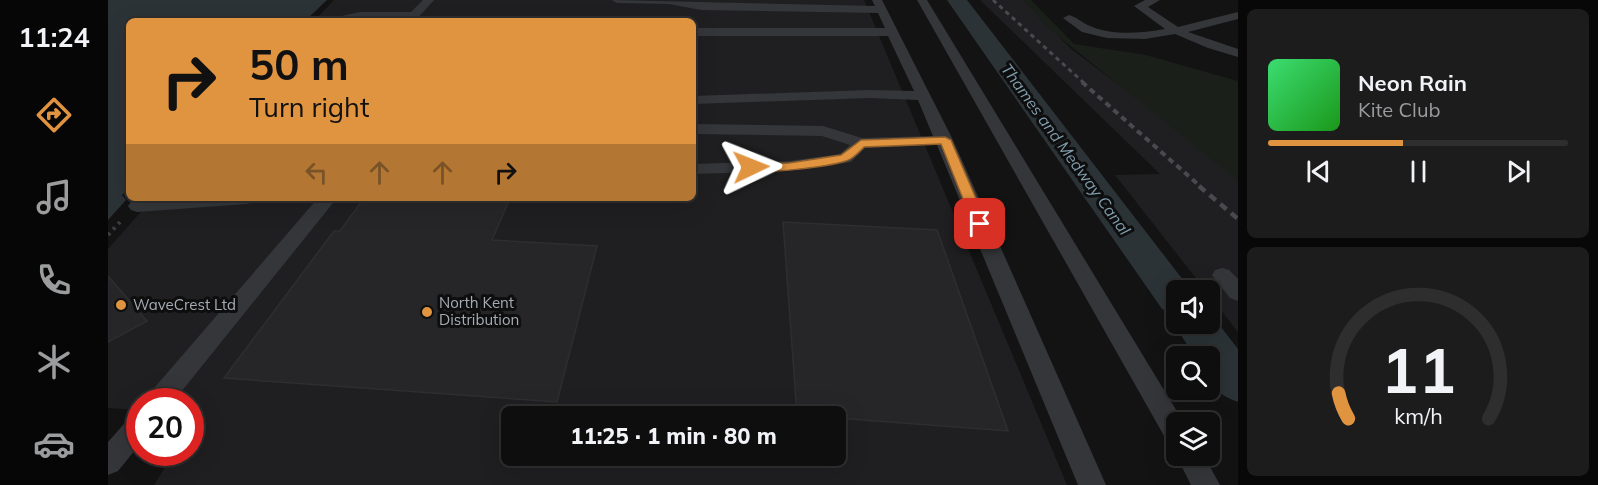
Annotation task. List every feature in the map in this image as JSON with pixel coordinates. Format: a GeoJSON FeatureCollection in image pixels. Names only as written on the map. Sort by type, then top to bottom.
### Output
{"type":"FeatureCollection","features":[{"type":"Feature","properties":{"kind":"lane"},"geometry":{"type":"LineString","coordinates":[[346,18],[360,15],[411,18],[429,0]]}},
{"type":"Feature","properties":{"kind":"lane"},"geometry":{"type":"LineString","coordinates":[[617,0],[669,1],[701,7],[879,5],[945,140],[1032,350],[1092,485]]}},
{"type":"Feature","properties":{"kind":"lane"},"geometry":{"type":"LineString","coordinates":[[922,0],[1166,416]]}},
{"type":"Feature","properties":{"kind":"lane"},"geometry":{"type":"LineString","coordinates":[[1155,0],[1140,6],[1153,19],[1223,49],[1238,53]]}},
{"type":"Feature","properties":{"kind":"lane"},"geometry":{"type":"LineString","coordinates":[[1069,18],[1087,30],[1117,35],[1178,30],[1238,15]]}},
{"type":"Feature","properties":{"kind":"lane"},"geometry":{"type":"LineString","coordinates":[[696,32],[893,32]]}},
{"type":"Feature","properties":{"kind":"lane"},"geometry":{"type":"LineString","coordinates":[[696,100],[869,94],[925,96]]}},
{"type":"Feature","properties":{"kind":"lane"},"geometry":{"type":"LineString","coordinates":[[696,129],[823,132],[861,143],[945,140]]}},
{"type":"Feature","properties":{"kind":"lane"},"geometry":{"type":"LineString","coordinates":[[696,169],[789,166],[845,158],[861,143]]}},
{"type":"Feature","properties":{"kind":"lane"},"geometry":{"type":"LineString","coordinates":[[137,206],[206,201]]}},
{"type":"Feature","properties":{"kind":"lane"},"geometry":{"type":"LineString","coordinates":[[170,388],[329,201]]}},
{"type":"Feature","properties":{"kind":"lane"},"geometry":{"type":"LineString","coordinates":[[1222,275],[1238,292]]}},
{"type":"Feature","properties":{"kind":"lane"},"geometry":{"type":"LineString","coordinates":[[108,462],[126,441]]}},
{"type":"Feature","properties":{"kind":"lane"},"geometry":{"type":"LineString","coordinates":[[1195,466],[1206,485]]}},
{"type":"Feature","properties":{"kind":"shaded area"},"geometry":{"type":"Polygon","coordinates":[[[108,0],[327,0],[308,18],[126,18],[126,191],[122,195],[126,200],[108,220],[108,0]]]}},
{"type":"Feature","properties":{"kind":"shaded area"},"geometry":{"type":"Polygon","coordinates":[[[334,0],[864,0],[1067,485],[154,485],[166,466],[204,466],[204,388],[126,388],[126,409],[108,408],[108,249],[150,201],[696,201],[696,18],[317,18],[334,0]]]}},
{"type":"Feature","properties":{"kind":"shaded area"},"geometry":{"type":"Polygon","coordinates":[[[980,0],[1023,0],[1070,48],[1238,175],[1238,332],[1220,309],[1220,280],[1197,280],[1115,175],[1160,174],[980,0]]]}},
{"type":"Feature","properties":{"kind":"shaded area"},"geometry":{"type":"Polygon","coordinates":[[[1023,0],[1031,0],[1074,44],[1146,55],[1238,81],[1238,181],[1047,27],[1023,0]]]}},
{"type":"Feature","properties":{"kind":"building","name":"North Kent Distribution"},"geometry":{"type":"Polygon","coordinates":[[[362,201],[509,201],[492,240],[597,246],[557,402],[224,378],[334,231],[340,231],[362,201]]]}},
{"type":"Feature","properties":{"kind":"building"},"geometry":{"type":"Polygon","coordinates":[[[783,222],[937,230],[1008,431],[846,419],[846,406],[796,406],[783,222]]]}},
{"type":"Feature","properties":{"kind":"building","name":"WaveCrest Ltd"},"geometry":{"type":"Polygon","coordinates":[[[108,276],[147,321],[108,342],[108,276]]]}},
{"type":"Feature","properties":{"kind":"waterway","name":"Thames and Medway Canal"},"geometry":{"type":"LineString","coordinates":[[957,0],[1166,285]]}},
{"type":"Feature","properties":{"kind":"waterway","name":"Thames and Medway Canal"},"geometry":{"type":"LineString","coordinates":[[1202,334],[1238,383]]}},
{"type":"Feature","properties":{"kind":"railway"},"geometry":{"type":"LineString","coordinates":[[993,0],[1084,83]]}},
{"type":"Feature","properties":{"kind":"railway"},"geometry":{"type":"LineString","coordinates":[[1082,82],[1201,187]]}},
{"type":"Feature","properties":{"kind":"railway"},"geometry":{"type":"LineString","coordinates":[[1199,186],[1238,219]]}},
{"type":"Feature","properties":{"kind":"place","name":"WaveCrest Ltd"},"geometry":{"type":"Point","coordinates":[121,305]}},
{"type":"Feature","properties":{"kind":"place","name":"North Kent Distribution"},"geometry":{"type":"Point","coordinates":[427,312]}},
{"type":"Feature","properties":{"kind":"route"},"geometry":{"type":"LineString","coordinates":[[751,167],[789,166],[845,158],[861,143],[945,140],[980,224]]}}]}
